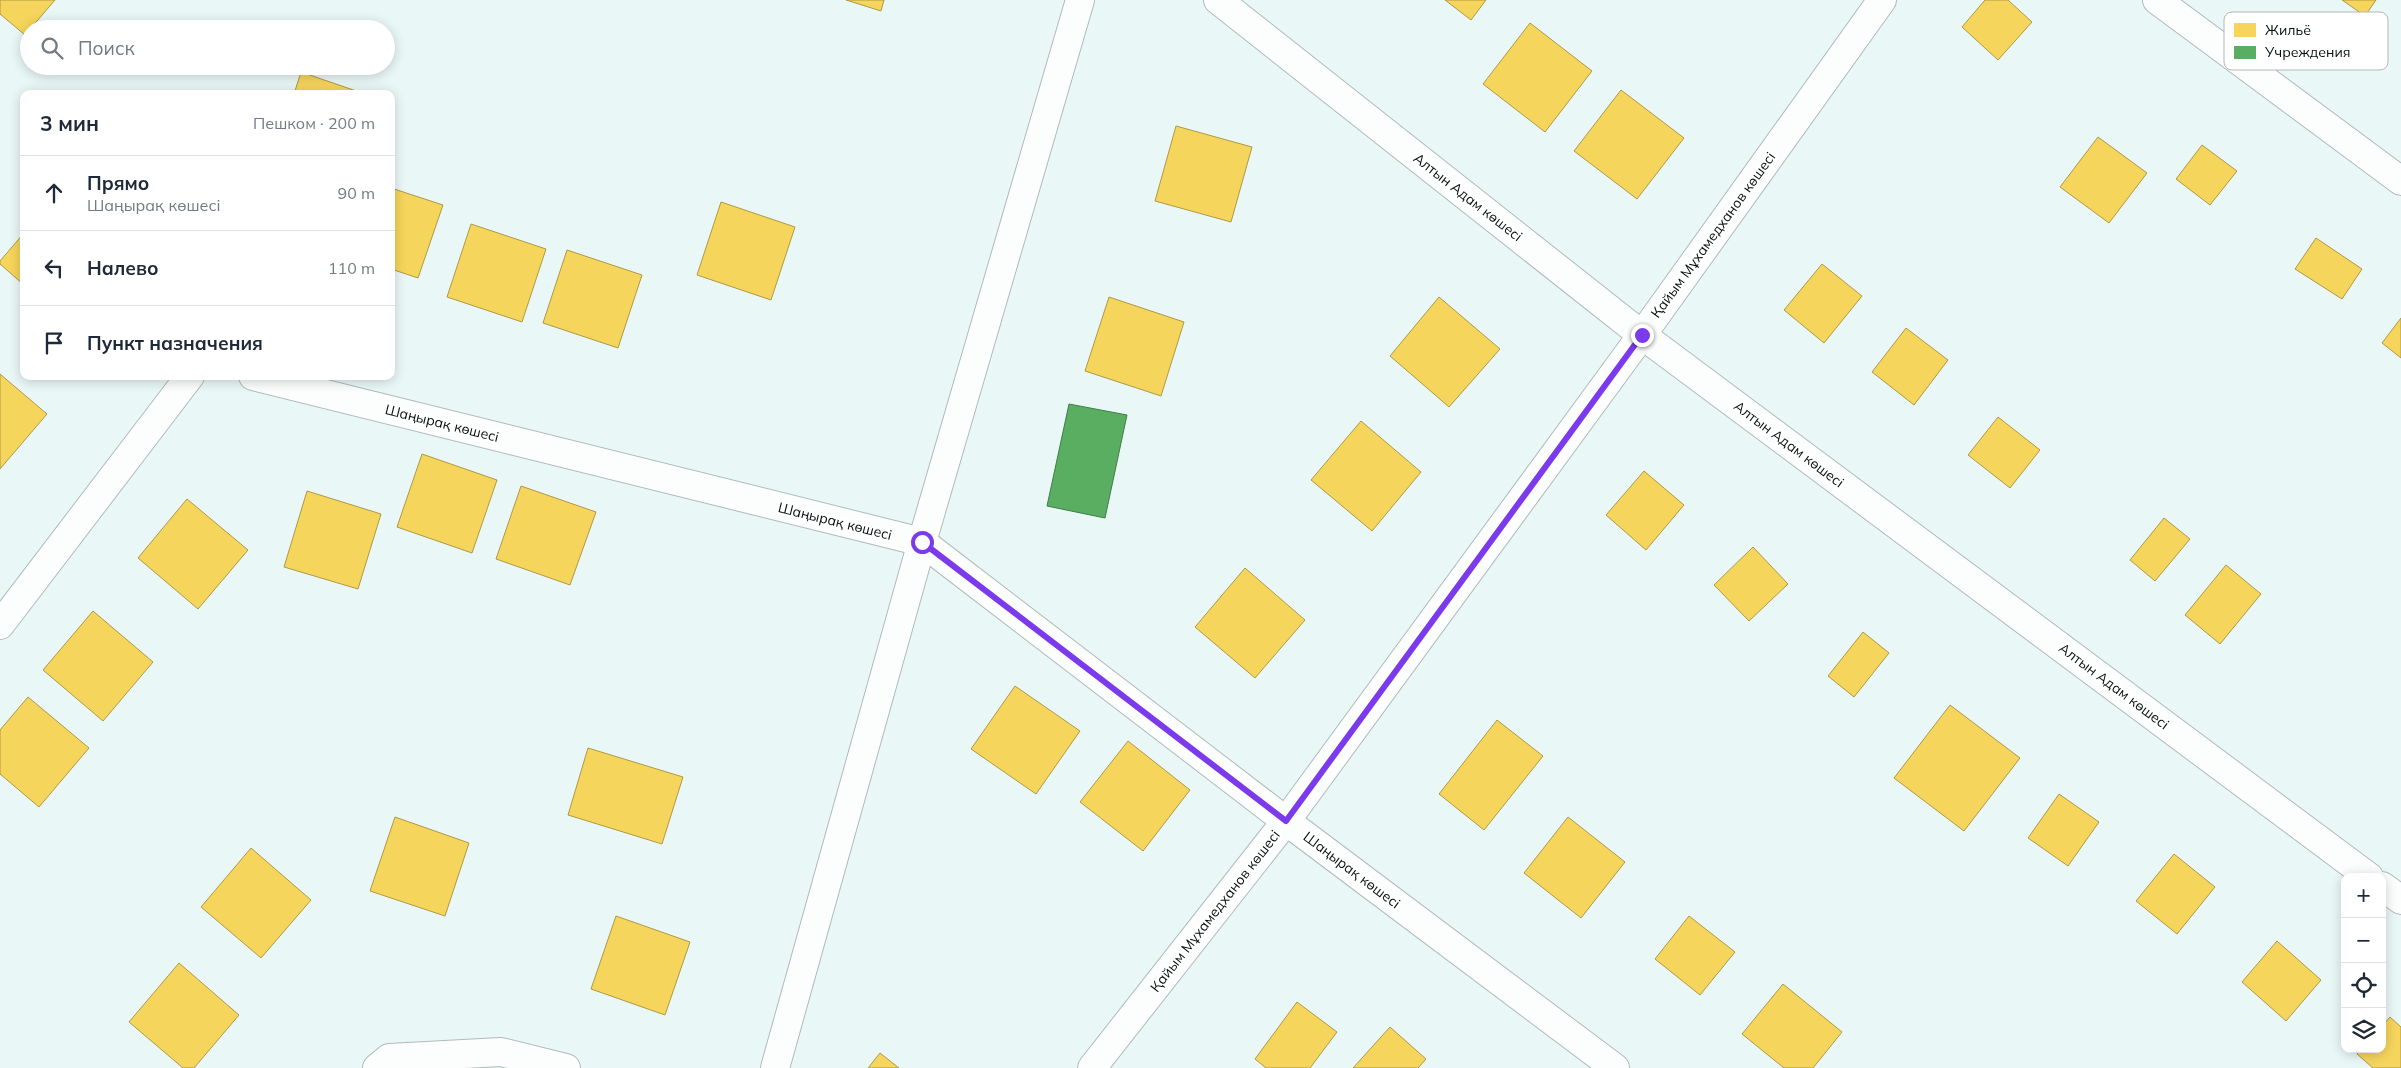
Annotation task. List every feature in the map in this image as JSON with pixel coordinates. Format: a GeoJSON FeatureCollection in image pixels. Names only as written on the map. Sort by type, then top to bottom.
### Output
{"type":"FeatureCollection","features":[{"type":"Feature","properties":{"kind":"street"},"geometry":{"type":"LineString","coordinates":[[776,1068],[922,542],[1080,0]]}},
{"type":"Feature","properties":{"kind":"street","name":"Алтын Адам көшесі"},"geometry":{"type":"LineString","coordinates":[[1218,0],[1642,335],[2364,873]]}},
{"type":"Feature","properties":{"kind":"street","name":"Қайым Мұхамедханов көшесі"},"geometry":{"type":"LineString","coordinates":[[1092,1068],[1286,821],[1642,335],[1882,0]]}},
{"type":"Feature","properties":{"kind":"street"},"geometry":{"type":"LineString","coordinates":[[2157,0],[2224,50]]}},
{"type":"Feature","properties":{"kind":"street"},"geometry":{"type":"LineString","coordinates":[[2251,70],[2401,181]]}},
{"type":"Feature","properties":{"kind":"street"},"geometry":{"type":"LineString","coordinates":[[0,625],[187,380]]}},
{"type":"Feature","properties":{"kind":"street","name":"Шаңырақ көшесі"},"geometry":{"type":"LineString","coordinates":[[269,380],[922,542],[1286,821],[1615,1068]]}},
{"type":"Feature","properties":{"kind":"street"},"geometry":{"type":"LineString","coordinates":[[2386,889],[2401,900]]}},
{"type":"Feature","properties":{"kind":"street"},"geometry":{"type":"LineString","coordinates":[[377,1068],[389,1058],[501,1052],[566,1068]]}},
{"type":"Feature","properties":{"kind":"building: Жильё"},"geometry":{"type":"Polygon","coordinates":[[[0,0],[55,0],[38,20],[20,20],[20,31],[0,14],[0,0]]]}},
{"type":"Feature","properties":{"kind":"building: Жильё"},"geometry":{"type":"Polygon","coordinates":[[[846,0],[884,0],[881,11],[846,0]]]}},
{"type":"Feature","properties":{"kind":"building: Жильё"},"geometry":{"type":"Polygon","coordinates":[[[1445,0],[1486,0],[1471,20],[1445,0]]]}},
{"type":"Feature","properties":{"kind":"building: Жильё"},"geometry":{"type":"Polygon","coordinates":[[[1985,0],[2008,0],[2032,22],[1998,60],[1962,27],[1985,0]]]}},
{"type":"Feature","properties":{"kind":"building: Жильё"},"geometry":{"type":"Polygon","coordinates":[[[2342,0],[2376,0],[2368,12],[2359,12],[2342,0]]]}},
{"type":"Feature","properties":{"kind":"building: Жильё"},"geometry":{"type":"Polygon","coordinates":[[[1530,23],[1592,71],[1545,132],[1483,84],[1530,23]]]}},
{"type":"Feature","properties":{"kind":"building: Жильё"},"geometry":{"type":"Polygon","coordinates":[[[300,75],[310,75],[353,90],[295,90],[300,75]]]}},
{"type":"Feature","properties":{"kind":"building: Жильё"},"geometry":{"type":"Polygon","coordinates":[[[1621,90],[1684,138],[1637,199],[1574,151],[1621,90]]]}},
{"type":"Feature","properties":{"kind":"building: Жильё"},"geometry":{"type":"Polygon","coordinates":[[[1176,126],[1252,147],[1231,222],[1155,201],[1176,126]]]}},
{"type":"Feature","properties":{"kind":"building: Жильё"},"geometry":{"type":"Polygon","coordinates":[[[2098,137],[2147,173],[2109,223],[2060,187],[2098,137]]]}},
{"type":"Feature","properties":{"kind":"building: Жильё"},"geometry":{"type":"Polygon","coordinates":[[[2202,145],[2237,171],[2210,205],[2176,179],[2202,145]]]}},
{"type":"Feature","properties":{"kind":"building: Жильё"},"geometry":{"type":"Polygon","coordinates":[[[395,189],[443,205],[418,278],[395,270],[395,189]]]}},
{"type":"Feature","properties":{"kind":"building: Жильё"},"geometry":{"type":"Polygon","coordinates":[[[721,202],[795,227],[771,300],[697,275],[721,202]]]}},
{"type":"Feature","properties":{"kind":"building: Жильё"},"geometry":{"type":"Polygon","coordinates":[[[471,224],[546,249],[522,322],[447,297],[471,224]]]}},
{"type":"Feature","properties":{"kind":"building: Жильё"},"geometry":{"type":"Polygon","coordinates":[[[20,238],[20,282],[0,264],[0,261],[20,238]]]}},
{"type":"Feature","properties":{"kind":"building: Жильё"},"geometry":{"type":"Polygon","coordinates":[[[2316,238],[2362,269],[2342,299],[2295,269],[2316,238]]]}},
{"type":"Feature","properties":{"kind":"building: Жильё"},"geometry":{"type":"Polygon","coordinates":[[[567,250],[642,275],[618,348],[543,323],[567,250]]]}},
{"type":"Feature","properties":{"kind":"building: Жильё"},"geometry":{"type":"Polygon","coordinates":[[[1822,264],[1862,296],[1824,343],[1784,310],[1822,264]]]}},
{"type":"Feature","properties":{"kind":"building: Жильё"},"geometry":{"type":"Polygon","coordinates":[[[1109,297],[1184,322],[1161,396],[1085,371],[1109,297]]]}},
{"type":"Feature","properties":{"kind":"building: Жильё"},"geometry":{"type":"Polygon","coordinates":[[[1439,297],[1500,349],[1449,407],[1390,356],[1439,297]]]}},
{"type":"Feature","properties":{"kind":"building: Жильё"},"geometry":{"type":"Polygon","coordinates":[[[2401,318],[2401,358],[2382,343],[2401,318]]]}},
{"type":"Feature","properties":{"kind":"building: Жильё"},"geometry":{"type":"Polygon","coordinates":[[[1906,328],[1948,360],[1914,405],[1872,372],[1906,328]]]}},
{"type":"Feature","properties":{"kind":"building: Жильё"},"geometry":{"type":"Polygon","coordinates":[[[0,374],[47,414],[0,469],[0,374]]]}},
{"type":"Feature","properties":{"kind":"building: Жильё"},"geometry":{"type":"Polygon","coordinates":[[[1998,417],[2040,450],[2010,488],[1968,455],[1998,417]]]}},
{"type":"Feature","properties":{"kind":"building: Жильё"},"geometry":{"type":"Polygon","coordinates":[[[1361,421],[1421,472],[1372,531],[1311,480],[1361,421]]]}},
{"type":"Feature","properties":{"kind":"building: Жильё"},"geometry":{"type":"Polygon","coordinates":[[[422,454],[497,480],[472,553],[397,527],[422,454]]]}},
{"type":"Feature","properties":{"kind":"building: Жильё"},"geometry":{"type":"Polygon","coordinates":[[[1644,471],[1684,505],[1646,550],[1606,515],[1644,471]]]}},
{"type":"Feature","properties":{"kind":"building: Жильё"},"geometry":{"type":"Polygon","coordinates":[[[521,486],[596,512],[570,585],[496,559],[521,486]]]}},
{"type":"Feature","properties":{"kind":"building: Жильё"},"geometry":{"type":"Polygon","coordinates":[[[307,491],[381,514],[358,589],[284,567],[307,491]]]}},
{"type":"Feature","properties":{"kind":"building: Жильё"},"geometry":{"type":"Polygon","coordinates":[[[187,499],[248,550],[198,609],[138,558],[187,499]]]}},
{"type":"Feature","properties":{"kind":"building: Жильё"},"geometry":{"type":"Polygon","coordinates":[[[2164,518],[2190,539],[2155,581],[2130,560],[2164,518]]]}},
{"type":"Feature","properties":{"kind":"building: Жильё"},"geometry":{"type":"Polygon","coordinates":[[[1753,547],[1788,584],[1749,621],[1714,585],[1753,547]]]}},
{"type":"Feature","properties":{"kind":"building: Жильё"},"geometry":{"type":"Polygon","coordinates":[[[2226,565],[2261,594],[2220,644],[2185,615],[2226,565]]]}},
{"type":"Feature","properties":{"kind":"building: Жильё"},"geometry":{"type":"Polygon","coordinates":[[[1245,568],[1305,620],[1255,678],[1195,627],[1245,568]]]}},
{"type":"Feature","properties":{"kind":"building: Жильё"},"geometry":{"type":"Polygon","coordinates":[[[93,611],[153,662],[103,721],[43,670],[93,611]]]}},
{"type":"Feature","properties":{"kind":"building: Жильё"},"geometry":{"type":"Polygon","coordinates":[[[1863,632],[1889,653],[1854,697],[1828,676],[1863,632]]]}},
{"type":"Feature","properties":{"kind":"building: Жильё"},"geometry":{"type":"Polygon","coordinates":[[[1015,686],[1080,731],[1036,794],[971,749],[1015,686]]]}},
{"type":"Feature","properties":{"kind":"building: Жильё"},"geometry":{"type":"Polygon","coordinates":[[[28,697],[89,748],[39,807],[0,774],[0,730],[28,697]]]}},
{"type":"Feature","properties":{"kind":"building: Жильё"},"geometry":{"type":"Polygon","coordinates":[[[1950,705],[2020,758],[1964,831],[1894,778],[1950,705]]]}},
{"type":"Feature","properties":{"kind":"building: Жильё"},"geometry":{"type":"Polygon","coordinates":[[[1497,720],[1543,756],[1484,830],[1439,794],[1497,720]]]}},
{"type":"Feature","properties":{"kind":"building: Жильё"},"geometry":{"type":"Polygon","coordinates":[[[1128,741],[1190,790],[1143,851],[1080,802],[1128,741]]]}},
{"type":"Feature","properties":{"kind":"building: Жильё"},"geometry":{"type":"Polygon","coordinates":[[[588,748],[683,777],[662,844],[568,815],[588,748]]]}},
{"type":"Feature","properties":{"kind":"building: Жильё"},"geometry":{"type":"Polygon","coordinates":[[[2059,794],[2099,822],[2068,866],[2028,838],[2059,794]]]}},
{"type":"Feature","properties":{"kind":"building: Жильё"},"geometry":{"type":"Polygon","coordinates":[[[395,817],[469,843],[445,916],[370,891],[395,817]]]}},
{"type":"Feature","properties":{"kind":"building: Жильё"},"geometry":{"type":"Polygon","coordinates":[[[1568,817],[1625,862],[1581,918],[1524,873],[1568,817]]]}},
{"type":"Feature","properties":{"kind":"building: Жильё"},"geometry":{"type":"Polygon","coordinates":[[[251,848],[311,900],[261,958],[201,907],[251,848]]]}},
{"type":"Feature","properties":{"kind":"building: Жильё"},"geometry":{"type":"Polygon","coordinates":[[[2174,854],[2215,887],[2177,934],[2136,901],[2174,854]]]}},
{"type":"Feature","properties":{"kind":"building: Жильё"},"geometry":{"type":"Polygon","coordinates":[[[616,916],[690,942],[665,1015],[591,989],[616,916]]]}},
{"type":"Feature","properties":{"kind":"building: Жильё"},"geometry":{"type":"Polygon","coordinates":[[[1689,916],[1735,952],[1700,995],[1655,959],[1689,916]]]}},
{"type":"Feature","properties":{"kind":"building: Жильё"},"geometry":{"type":"Polygon","coordinates":[[[2277,941],[2321,980],[2286,1021],[2242,982],[2277,941]]]}},
{"type":"Feature","properties":{"kind":"building: Жильё"},"geometry":{"type":"Polygon","coordinates":[[[179,963],[239,1015],[194,1068],[183,1068],[129,1022],[179,963]]]}},
{"type":"Feature","properties":{"kind":"building: Жильё"},"geometry":{"type":"Polygon","coordinates":[[[1783,984],[1842,1032],[1813,1068],[1784,1068],[1742,1034],[1783,984]]]}},
{"type":"Feature","properties":{"kind":"building: Жильё"},"geometry":{"type":"Polygon","coordinates":[[[1297,1002],[1337,1032],[1310,1068],[1266,1068],[1255,1059],[1297,1002]]]}},
{"type":"Feature","properties":{"kind":"building: Жильё"},"geometry":{"type":"Polygon","coordinates":[[[2390,1017],[2401,1027],[2401,1068],[2373,1068],[2357,1054],[2386,1053],[2386,1022],[2390,1017]]]}},
{"type":"Feature","properties":{"kind":"building: Жильё"},"geometry":{"type":"Polygon","coordinates":[[[1390,1027],[1426,1059],[1418,1068],[1353,1068],[1390,1027]]]}},
{"type":"Feature","properties":{"kind":"building: Жильё"},"geometry":{"type":"Polygon","coordinates":[[[880,1053],[899,1068],[868,1068],[880,1053]]]}},
{"type":"Feature","properties":{"kind":"building: Учреждения"},"geometry":{"type":"Polygon","coordinates":[[[1069,404],[1127,415],[1105,518],[1047,506],[1069,404]]]}},
{"type":"Feature","properties":{"kind":"route"},"geometry":{"type":"LineString","coordinates":[[922,542],[1286,821],[1642,335]]}}]}
